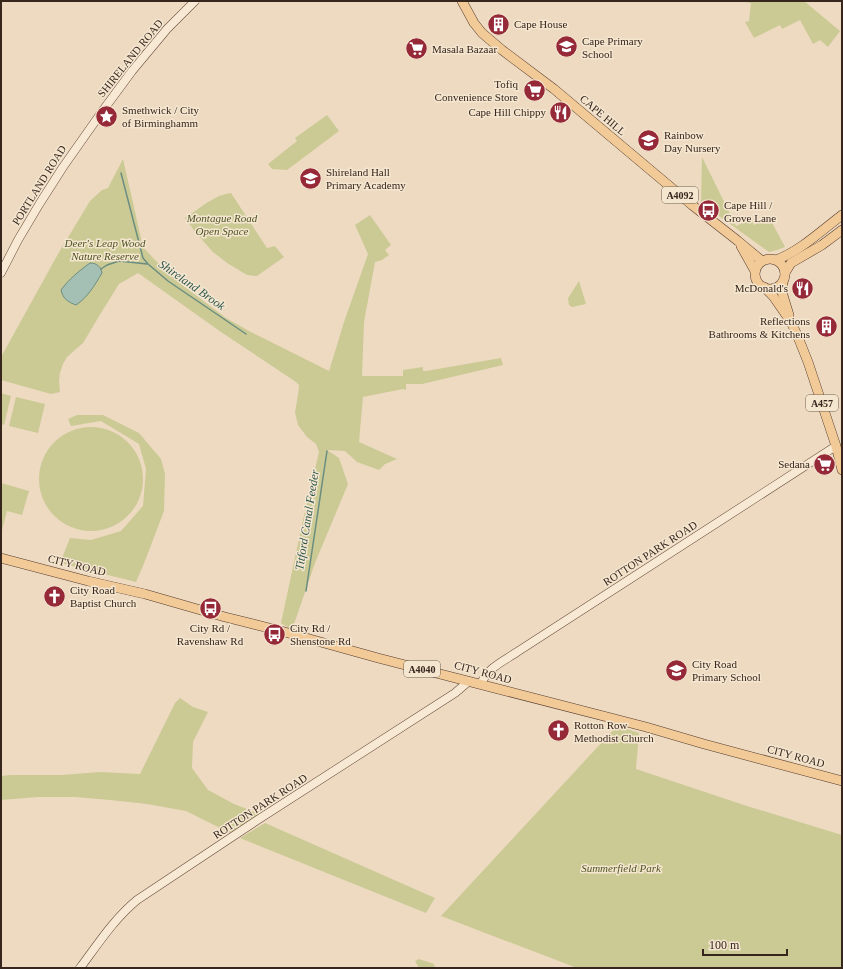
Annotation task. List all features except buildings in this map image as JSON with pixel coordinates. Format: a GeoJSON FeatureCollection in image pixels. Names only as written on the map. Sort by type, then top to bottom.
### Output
{"type":"FeatureCollection","features":[{"type":"Feature","properties":{"kind":"main road","name":"SHIRELAND ROAD"},"geometry":{"type":"LineString","coordinates":[[101,113],[132,71],[167,28],[195,1]]}},
{"type":"Feature","properties":{"kind":"main road","name":"CAPE HILL"},"geometry":{"type":"LineString","coordinates":[[462,1],[482,33],[554,89],[692,205],[762,261]]}},
{"type":"Feature","properties":{"kind":"main road","name":"PORTLAND ROAD"},"geometry":{"type":"LineString","coordinates":[[1,273],[18,240],[40,203],[101,113]]}},
{"type":"Feature","properties":{"kind":"main road"},"geometry":{"type":"LineString","coordinates":[[842,215],[788,255],[776,260],[770,259],[762,261],[755,271],[756,280],[764,287],[773,288],[778,286],[791,263],[822,245],[842,230]]}},
{"type":"Feature","properties":{"kind":"main road","name":"CAPE HILL"},"geometry":{"type":"LineString","coordinates":[[738,241],[755,271]]}},
{"type":"Feature","properties":{"kind":"main road"},"geometry":{"type":"LineString","coordinates":[[776,260],[782,266],[784,277]]}},
{"type":"Feature","properties":{"kind":"main road","name":"A457"},"geometry":{"type":"LineString","coordinates":[[784,277],[782,292],[791,322],[808,362],[836,446],[842,470]]}},
{"type":"Feature","properties":{"kind":"main road","name":"A457"},"geometry":{"type":"LineString","coordinates":[[764,287],[773,296],[791,322]]}},
{"type":"Feature","properties":{"kind":"main road","name":"ROTTON PARK ROAD"},"geometry":{"type":"LineString","coordinates":[[481,684],[489,671],[517,652],[836,446]]}},
{"type":"Feature","properties":{"kind":"main road","name":"CITY ROAD"},"geometry":{"type":"LineString","coordinates":[[1,558],[88,581],[141,593],[225,617],[646,727],[842,781]]}},
{"type":"Feature","properties":{"kind":"main road","name":"ROTTON PARK ROAD"},"geometry":{"type":"LineString","coordinates":[[80,968],[116,921],[137,900],[259,819],[455,693],[469,681]]}},
{"type":"Feature","properties":{"kind":"green space"},"geometry":{"type":"Polygon","coordinates":[[[739,1],[804,1],[840,31],[828,47],[820,40],[813,44],[800,20],[782,29],[780,25],[754,38],[745,22],[749,21],[751,3],[739,1]]]}},
{"type":"Feature","properties":{"kind":"green space"},"geometry":{"type":"Polygon","coordinates":[[[327,115],[339,131],[287,170],[272,169],[268,164],[297,141],[295,138],[327,115]]]}},
{"type":"Feature","properties":{"kind":"green space"},"geometry":{"type":"Polygon","coordinates":[[[702,157],[736,226],[751,219],[754,225],[769,217],[785,247],[769,252],[701,203],[702,157]]]}},
{"type":"Feature","properties":{"kind":"green space","name":"Deer's Leap Wood Nature Reserve"},"geometry":{"type":"Polygon","coordinates":[[[123,159],[143,247],[181,284],[226,318],[249,331],[329,371],[344,322],[368,254],[355,225],[370,215],[391,245],[385,250],[389,255],[382,260],[375,262],[364,322],[362,376],[403,376],[403,370],[423,367],[423,371],[426,371],[501,358],[503,365],[422,384],[406,384],[406,390],[403,389],[363,397],[359,442],[397,459],[385,464],[379,470],[357,462],[345,451],[327,450],[339,458],[348,484],[315,563],[292,630],[281,623],[319,452],[316,444],[307,437],[298,425],[295,412],[299,385],[296,382],[221,332],[138,273],[119,284],[83,343],[67,357],[60,373],[60,392],[51,394],[1,380],[1,357],[58,254],[90,201],[102,190],[108,188],[123,159]]]}},
{"type":"Feature","properties":{"kind":"green space","name":"Montague Road Open Space"},"geometry":{"type":"Polygon","coordinates":[[[231,193],[267,248],[275,246],[284,257],[257,276],[247,275],[227,263],[213,252],[185,218],[213,199],[231,193]]]}},
{"type":"Feature","properties":{"kind":"green space"},"geometry":{"type":"Polygon","coordinates":[[[579,281],[586,304],[572,307],[569,305],[568,298],[579,281]]]}},
{"type":"Feature","properties":{"kind":"green space"},"geometry":{"type":"Polygon","coordinates":[[[1,393],[11,396],[4,425],[1,424],[1,393]]]}},
{"type":"Feature","properties":{"kind":"green space"},"geometry":{"type":"Polygon","coordinates":[[[16,397],[45,404],[38,433],[9,426],[16,397]]]}},
{"type":"Feature","properties":{"kind":"green space"},"geometry":{"type":"Polygon","coordinates":[[[77,415],[103,415],[139,433],[161,459],[165,474],[164,511],[136,582],[60,563],[70,538],[91,540],[121,531],[143,506],[146,469],[139,444],[101,421],[71,426],[68,419],[77,415]]]}},
{"type":"Feature","properties":{"kind":"green space"},"geometry":{"type":"Polygon","coordinates":[[[91,427],[111,431],[128,442],[139,459],[143,479],[139,499],[128,516],[111,527],[91,531],[71,527],[54,516],[43,499],[39,479],[43,459],[54,442],[71,431],[91,427]]]}},
{"type":"Feature","properties":{"kind":"green space"},"geometry":{"type":"Polygon","coordinates":[[[1,483],[29,491],[22,515],[7,511],[1,534],[1,483]]]}},
{"type":"Feature","properties":{"kind":"green space"},"geometry":{"type":"Polygon","coordinates":[[[180,698],[193,707],[208,712],[193,742],[192,768],[208,790],[234,804],[260,814],[230,833],[186,811],[147,804],[75,797],[38,797],[1,800],[1,776],[62,775],[100,772],[140,774],[175,703],[180,698]]]}},
{"type":"Feature","properties":{"kind":"green space","name":"Summerfield Park"},"geometry":{"type":"Polygon","coordinates":[[[617,726],[639,733],[636,769],[747,806],[842,835],[842,968],[577,968],[441,916],[617,726]]]}},
{"type":"Feature","properties":{"kind":"green space"},"geometry":{"type":"Polygon","coordinates":[[[265,823],[435,898],[426,913],[240,838],[265,823]]]}},
{"type":"Feature","properties":{"kind":"green space"},"geometry":{"type":"Polygon","coordinates":[[[419,959],[434,964],[435,968],[419,968],[415,961],[419,959]]]}},
{"type":"Feature","properties":{"kind":"shaded area"},"geometry":{"type":"Polygon","coordinates":[[[90,263],[98,266],[102,273],[94,287],[80,302],[76,305],[71,303],[66,300],[61,290],[74,275],[90,263]]]}},
{"type":"Feature","properties":{"kind":"waterway","name":"Shireland Brook"},"geometry":{"type":"LineString","coordinates":[[121,173],[143,258],[168,281],[246,334]]}},
{"type":"Feature","properties":{"kind":"waterway"},"geometry":{"type":"LineString","coordinates":[[101,269],[107,265],[119,261],[147,264]]}},
{"type":"Feature","properties":{"kind":"waterway","name":"Titford Canal Feeder"},"geometry":{"type":"LineString","coordinates":[[306,591],[327,451]]}},
{"type":"Feature","properties":{"kind":"place","name":"Cape House"},"geometry":{"type":"Point","coordinates":[498,24]}},
{"type":"Feature","properties":{"kind":"place","name":"Cape Primary School"},"geometry":{"type":"Point","coordinates":[567,47]}},
{"type":"Feature","properties":{"kind":"place","name":"Masala Bazaar"},"geometry":{"type":"Point","coordinates":[417,49]}},
{"type":"Feature","properties":{"kind":"place","name":"Tofiq Convenience Store"},"geometry":{"type":"Point","coordinates":[534,90]}},
{"type":"Feature","properties":{"kind":"place","name":"Cape Hill Chippy"},"geometry":{"type":"Point","coordinates":[561,112]}},
{"type":"Feature","properties":{"kind":"place","name":"Smethwick / City of Birminghamm"},"geometry":{"type":"Point","coordinates":[106,116]}},
{"type":"Feature","properties":{"kind":"place","name":"Rainbow Day Nursery"},"geometry":{"type":"Point","coordinates":[649,141]}},
{"type":"Feature","properties":{"kind":"place","name":"Shireland Hall Primary Academy"},"geometry":{"type":"Point","coordinates":[311,178]}},
{"type":"Feature","properties":{"kind":"place","name":"Cape Hill / Grove Lane"},"geometry":{"type":"Point","coordinates":[709,211]}},
{"type":"Feature","properties":{"kind":"place","name":"McDonald's"},"geometry":{"type":"Point","coordinates":[803,288]}},
{"type":"Feature","properties":{"kind":"place","name":"Reflections Bathrooms & Kitchens"},"geometry":{"type":"Point","coordinates":[826,327]}},
{"type":"Feature","properties":{"kind":"place","name":"Sedana"},"geometry":{"type":"Point","coordinates":[825,464]}},
{"type":"Feature","properties":{"kind":"place","name":"City Road Baptist Church"},"geometry":{"type":"Point","coordinates":[55,596]}},
{"type":"Feature","properties":{"kind":"place","name":"City Rd / Ravenshaw Rd"},"geometry":{"type":"Point","coordinates":[210,608]}},
{"type":"Feature","properties":{"kind":"place","name":"City Rd / Shenstone Rd"},"geometry":{"type":"Point","coordinates":[274,634]}},
{"type":"Feature","properties":{"kind":"place","name":"City Road Primary School"},"geometry":{"type":"Point","coordinates":[676,670]}},
{"type":"Feature","properties":{"kind":"place","name":"Rotton Row Methodist Church"},"geometry":{"type":"Point","coordinates":[559,731]}}]}
